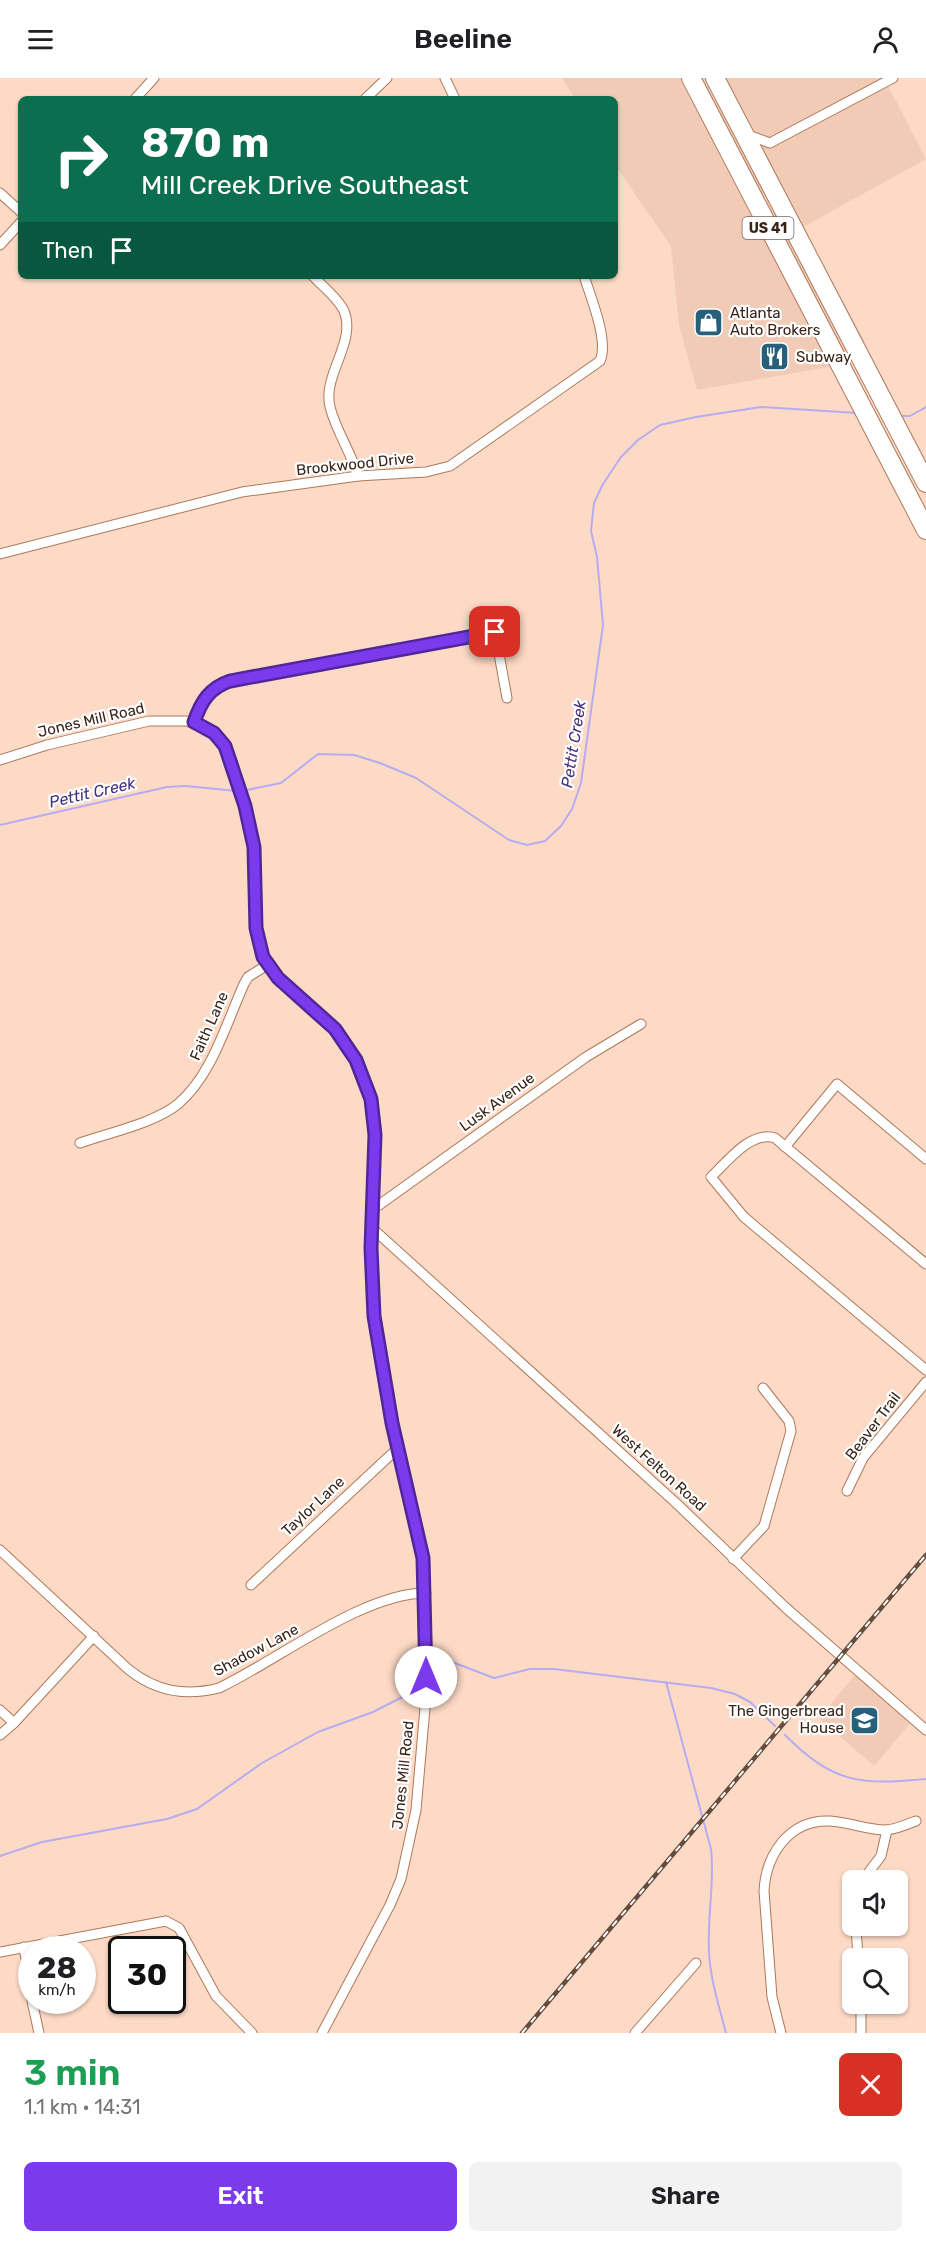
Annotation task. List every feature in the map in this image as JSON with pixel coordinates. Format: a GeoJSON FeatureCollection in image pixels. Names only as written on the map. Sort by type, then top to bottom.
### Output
{"type":"FeatureCollection","features":[{"type":"Feature","properties":{"kind":"highway","name":"US 41"},"geometry":{"type":"LineString","coordinates":[[691,78],[926,530]]}},
{"type":"Feature","properties":{"kind":"highway"},"geometry":{"type":"LineString","coordinates":[[704,78],[741,128]]}},
{"type":"Feature","properties":{"kind":"highway","name":"US 41"},"geometry":{"type":"LineString","coordinates":[[715,78],[926,483]]}},
{"type":"Feature","properties":{"kind":"street"},"geometry":{"type":"LineString","coordinates":[[138,96],[154,78]]}},
{"type":"Feature","properties":{"kind":"street"},"geometry":{"type":"LineString","coordinates":[[368,96],[387,78]]}},
{"type":"Feature","properties":{"kind":"street"},"geometry":{"type":"LineString","coordinates":[[445,78],[454,96]]}},
{"type":"Feature","properties":{"kind":"street"},"geometry":{"type":"LineString","coordinates":[[765,175],[765,157],[770,143],[893,78]]}},
{"type":"Feature","properties":{"kind":"street"},"geometry":{"type":"LineString","coordinates":[[741,128],[750,136],[770,143]]}},
{"type":"Feature","properties":{"kind":"street"},"geometry":{"type":"LineString","coordinates":[[0,193],[18,209]]}},
{"type":"Feature","properties":{"kind":"street"},"geometry":{"type":"LineString","coordinates":[[0,245],[18,225]]}},
{"type":"Feature","properties":{"kind":"street"},"geometry":{"type":"LineString","coordinates":[[316,279],[344,311],[346,328],[329,388],[329,406],[352,456],[358,476]]}},
{"type":"Feature","properties":{"kind":"street","name":"Brookwood Drive"},"geometry":{"type":"LineString","coordinates":[[0,554],[242,492],[358,476],[426,472],[450,466],[508,423],[593,368],[604,351],[585,279]]}},
{"type":"Feature","properties":{"kind":"street"},"geometry":{"type":"LineString","coordinates":[[194,722],[200,704],[206,697],[218,685],[230,681],[495,632],[507,698]]}},
{"type":"Feature","properties":{"kind":"street","name":"Jones Mill Road"},"geometry":{"type":"LineString","coordinates":[[0,760],[47,745],[133,724],[164,720],[194,722],[218,737],[227,750],[234,767],[254,847],[258,936],[267,965],[278,978],[331,1024],[360,1068],[369,1090],[374,1116],[372,1205],[374,1316],[397,1449],[423,1558],[426,1593],[424,1744],[418,1800],[407,1860],[390,1905],[322,2033]]}},
{"type":"Feature","properties":{"kind":"street","name":"Faith Lane"},"geometry":{"type":"LineString","coordinates":[[80,1143],[155,1116],[177,1104],[203,1075],[248,977],[267,965]]}},
{"type":"Feature","properties":{"kind":"street","name":"Lusk Avenue"},"geometry":{"type":"LineString","coordinates":[[372,1205],[379,1205],[586,1057],[641,1024]]}},
{"type":"Feature","properties":{"kind":"street"},"geometry":{"type":"LineString","coordinates":[[785,1147],[837,1084],[926,1159]]}},
{"type":"Feature","properties":{"kind":"street"},"geometry":{"type":"LineString","coordinates":[[926,1264],[775,1138],[760,1136],[711,1177],[744,1217],[926,1370]]}},
{"type":"Feature","properties":{"kind":"street","name":"West Felton Road"},"geometry":{"type":"LineString","coordinates":[[372,1228],[786,1608],[926,1730]]}},
{"type":"Feature","properties":{"kind":"street","name":"Beaver Trail"},"geometry":{"type":"LineString","coordinates":[[847,1491],[863,1458],[926,1382]]}},
{"type":"Feature","properties":{"kind":"street"},"geometry":{"type":"LineString","coordinates":[[733,1559],[764,1526],[791,1431],[789,1421],[763,1388]]}},
{"type":"Feature","properties":{"kind":"street","name":"Taylor Lane"},"geometry":{"type":"LineString","coordinates":[[251,1585],[397,1449]]}},
{"type":"Feature","properties":{"kind":"street","name":"Shadow Lane"},"geometry":{"type":"LineString","coordinates":[[0,1550],[143,1682],[173,1693],[205,1692],[241,1678],[358,1611],[390,1597],[426,1593]]}},
{"type":"Feature","properties":{"kind":"street"},"geometry":{"type":"LineString","coordinates":[[0,1735],[14,1724],[94,1636]]}},
{"type":"Feature","properties":{"kind":"street"},"geometry":{"type":"LineString","coordinates":[[0,1710],[14,1724]]}},
{"type":"Feature","properties":{"kind":"street"},"geometry":{"type":"LineString","coordinates":[[780,2033],[772,1997],[764,1891],[765,1874],[770,1860],[786,1837],[804,1826],[817,1822],[829,1821],[887,1830],[916,1821]]}},
{"type":"Feature","properties":{"kind":"street"},"geometry":{"type":"LineString","coordinates":[[870,1870],[881,1856],[887,1830]]}},
{"type":"Feature","properties":{"kind":"street"},"geometry":{"type":"LineString","coordinates":[[82,1936],[166,1921],[175,1924],[216,1996],[252,2033]]}},
{"type":"Feature","properties":{"kind":"street"},"geometry":{"type":"LineString","coordinates":[[0,1952],[18,1948]]}},
{"type":"Feature","properties":{"kind":"street"},"geometry":{"type":"LineString","coordinates":[[635,2033],[696,1963]]}},
{"type":"Feature","properties":{"kind":"street"},"geometry":{"type":"LineString","coordinates":[[35,2014],[39,2033]]}},
{"type":"Feature","properties":{"kind":"street"},"geometry":{"type":"LineString","coordinates":[[861,2014],[861,2033]]}},
{"type":"Feature","properties":{"kind":"shaded area"},"geometry":{"type":"Polygon","coordinates":[[[562,78],[894,78],[886,82],[926,159],[803,227],[865,342],[829,367],[697,390],[679,325],[671,246],[618,169],[618,96],[573,96],[562,78]]]}},
{"type":"Feature","properties":{"kind":"shaded area","name":"The Gingerbread House"},"geometry":{"type":"Polygon","coordinates":[[[855,1675],[911,1722],[874,1766],[819,1718],[855,1675]]]}},
{"type":"Feature","properties":{"kind":"waterway","name":"Pettit Creek"},"geometry":{"type":"LineString","coordinates":[[242,791],[281,783],[318,754],[354,755],[416,778],[509,840],[527,845],[545,841],[561,826],[572,809],[581,783],[603,625],[597,557],[591,531],[594,503],[603,484],[621,457],[638,440],[660,425],[696,417],[761,407],[857,413]]}},
{"type":"Feature","properties":{"kind":"waterway","name":"Pettit Creek"},"geometry":{"type":"LineString","coordinates":[[898,416],[910,416],[926,407]]}},
{"type":"Feature","properties":{"kind":"waterway","name":"Pettit Creek"},"geometry":{"type":"LineString","coordinates":[[0,825],[167,787],[186,786],[236,791]]}},
{"type":"Feature","properties":{"kind":"waterway"},"geometry":{"type":"LineString","coordinates":[[436,1679],[452,1662],[494,1678],[530,1669],[554,1669],[711,1688],[735,1694],[750,1702],[775,1726]]}},
{"type":"Feature","properties":{"kind":"waterway"},"geometry":{"type":"LineString","coordinates":[[666,1682],[711,1849],[710,1961],[715,1992],[726,2033]]}},
{"type":"Feature","properties":{"kind":"waterway"},"geometry":{"type":"LineString","coordinates":[[0,1856],[42,1842],[167,1819],[197,1809],[262,1763],[318,1732],[373,1712],[418,1689]]}},
{"type":"Feature","properties":{"kind":"waterway"},"geometry":{"type":"LineString","coordinates":[[785,1735],[818,1763],[849,1778],[883,1782],[926,1779]]}},
{"type":"Feature","properties":{"kind":"railway"},"geometry":{"type":"LineString","coordinates":[[522,2033],[926,1555]]}},
{"type":"Feature","properties":{"kind":"place","name":"Atlanta Auto Brokers"},"geometry":{"type":"Point","coordinates":[709,322]}},
{"type":"Feature","properties":{"kind":"place","name":"Subway"},"geometry":{"type":"Point","coordinates":[775,357]}},
{"type":"Feature","properties":{"kind":"place","name":"The Gingerbread House"},"geometry":{"type":"Point","coordinates":[865,1720]}},
{"type":"Feature","properties":{"kind":"route"},"geometry":{"type":"LineString","coordinates":[[426,1677],[426,1593],[423,1558],[392,1423],[374,1316],[371,1248],[375,1135],[371,1099],[356,1060],[335,1029],[322,1015],[287,987],[267,965],[263,957],[256,928],[254,847],[245,806],[231,759],[222,741],[206,727],[194,722],[200,704],[213,689],[230,681],[495,632]]}}]}
